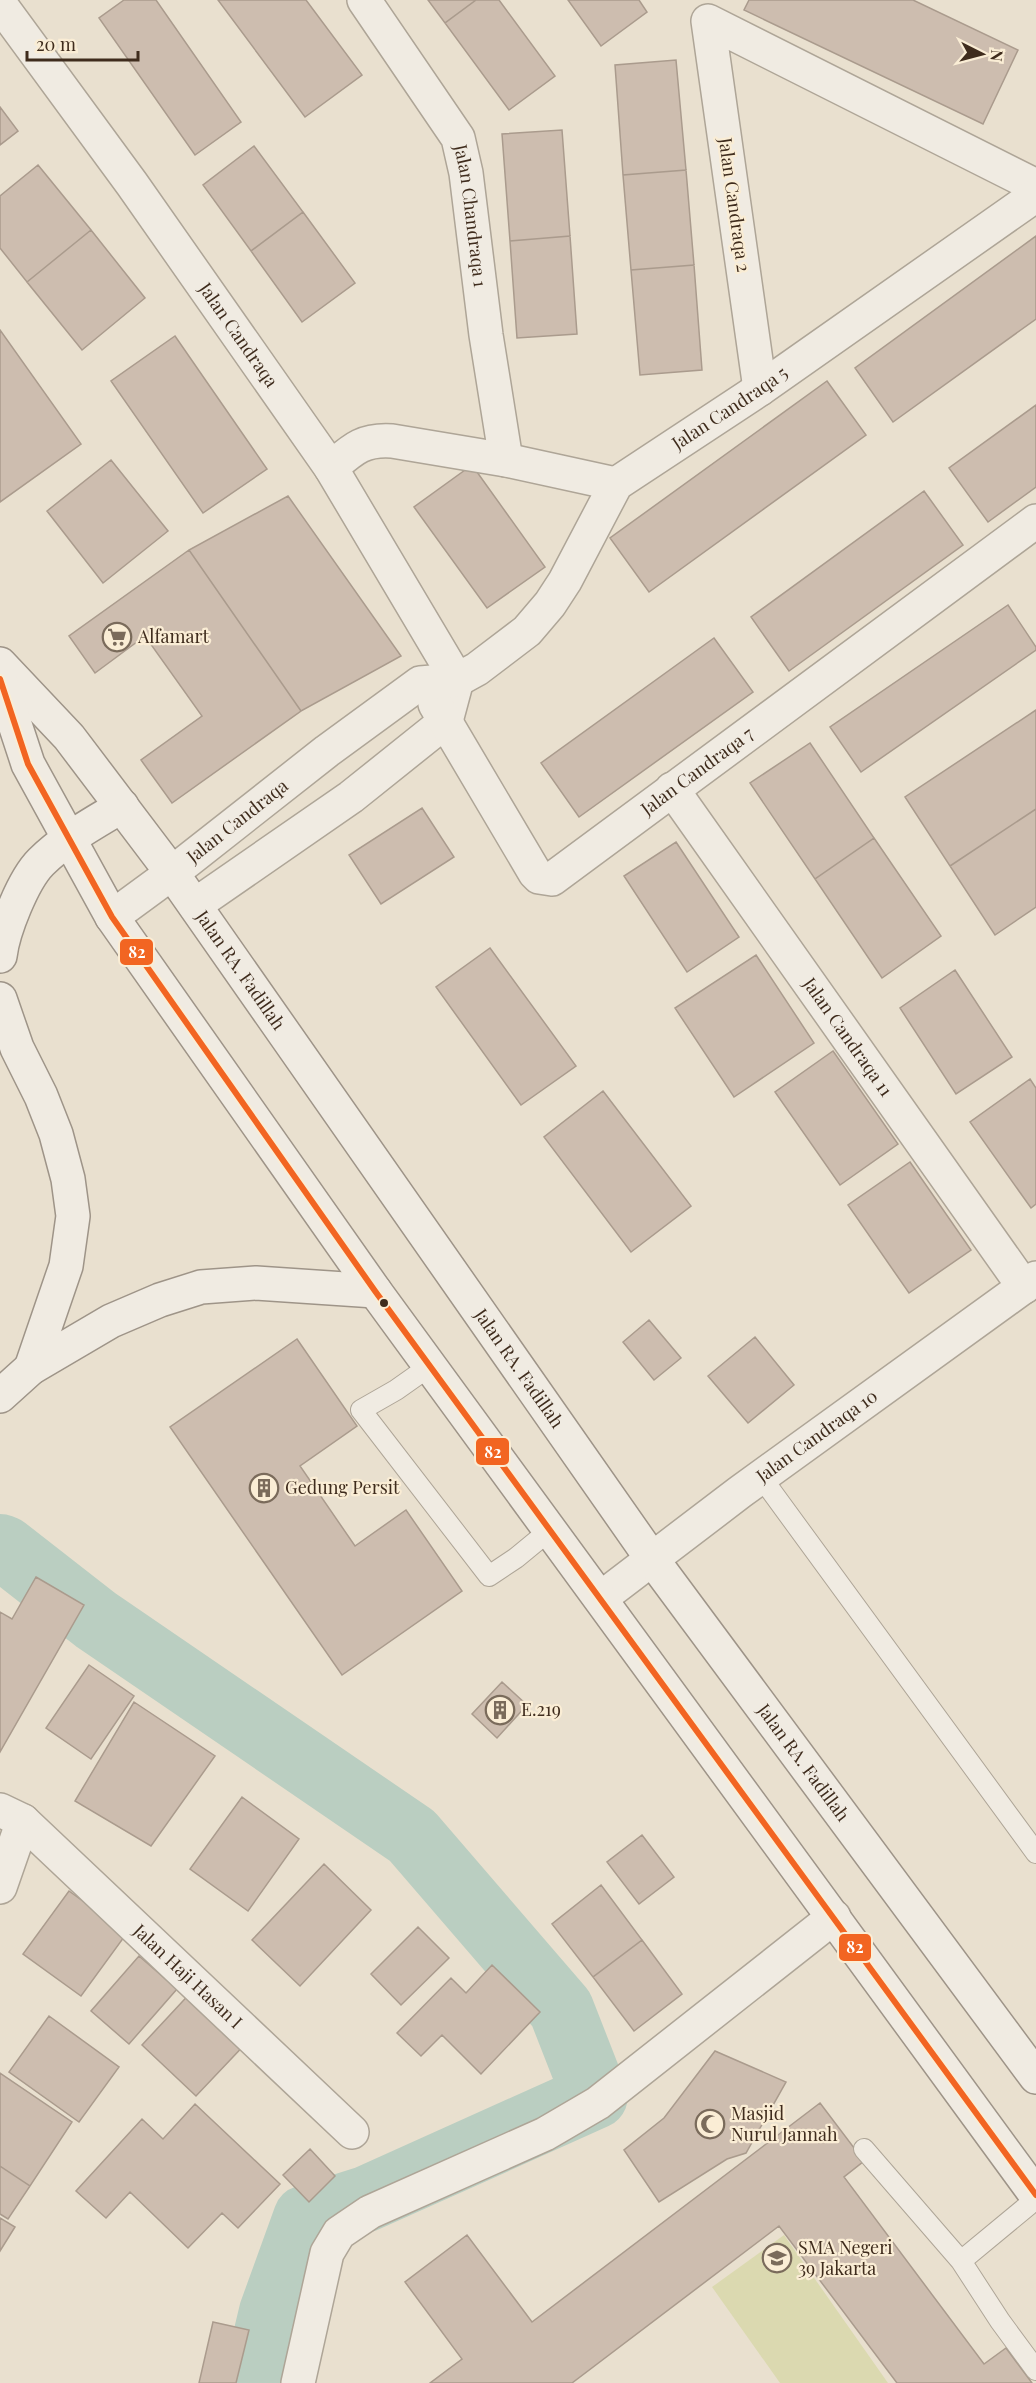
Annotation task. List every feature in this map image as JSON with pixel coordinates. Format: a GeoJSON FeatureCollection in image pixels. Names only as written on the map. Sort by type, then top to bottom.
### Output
{"type":"FeatureCollection","features":[{"type":"Feature","properties":{"kind":"street","name":"Jalan Chandraqa 1"},"geometry":{"type":"LineString","coordinates":[[364,0],[458,138],[466,173],[486,335],[507,460]]}},
{"type":"Feature","properties":{"kind":"street","name":"Jalan Candraqa"},"geometry":{"type":"LineString","coordinates":[[0,4],[132,184],[331,468],[467,675]]}},
{"type":"Feature","properties":{"kind":"street","name":"Jalan Candraqa 2"},"geometry":{"type":"LineString","coordinates":[[701,10],[1036,186]]}},
{"type":"Feature","properties":{"kind":"street","name":"Jalan Candraqa 2"},"geometry":{"type":"LineString","coordinates":[[701,10],[760,389]]}},
{"type":"Feature","properties":{"kind":"street","name":"Jalan Candraqa 5"},"geometry":{"type":"LineString","coordinates":[[616,484],[760,389],[1036,195]]}},
{"type":"Feature","properties":{"kind":"street"},"geometry":{"type":"LineString","coordinates":[[331,468],[354,448],[380,440],[507,460],[616,484],[591,534],[550,604],[527,631],[467,675],[420,683]]}},
{"type":"Feature","properties":{"kind":"street","name":"Jalan Candraqa 7"},"geometry":{"type":"LineString","coordinates":[[420,683],[446,721],[535,873],[542,878],[552,879],[1036,520]]}},
{"type":"Feature","properties":{"kind":"street","name":"Jalan RA. Fadillah"},"geometry":{"type":"LineString","coordinates":[[0,664],[69,736],[172,873],[652,1559],[1036,2077]]}},
{"type":"Feature","properties":{"kind":"street"},"geometry":{"type":"LineString","coordinates":[[195,905],[351,797],[446,721],[467,675]]}},
{"type":"Feature","properties":{"kind":"street"},"geometry":{"type":"LineString","coordinates":[[0,679],[28,764],[112,917],[375,1291],[834,1917],[1036,2197]]}},
{"type":"Feature","properties":{"kind":"street","name":"Jalan Candraqa"},"geometry":{"type":"LineString","coordinates":[[112,917],[172,873],[327,751],[420,683]]}},
{"type":"Feature","properties":{"kind":"street","name":"Jalan Candraqa 11"},"geometry":{"type":"LineString","coordinates":[[672,789],[1030,1283]]}},
{"type":"Feature","properties":{"kind":"street"},"geometry":{"type":"LineString","coordinates":[[1,942],[24,889],[39,863],[69,839],[122,806]]}},
{"type":"Feature","properties":{"kind":"street"},"geometry":{"type":"LineString","coordinates":[[0,999],[17,1048],[41,1096],[56,1134],[68,1179],[73,1216],[66,1266],[31,1368]]}},
{"type":"Feature","properties":{"kind":"street"},"geometry":{"type":"LineString","coordinates":[[0,1396],[31,1368],[111,1321],[160,1300],[201,1287],[256,1282],[375,1291]]}},
{"type":"Feature","properties":{"kind":"street","name":"Jalan Candraqa 10"},"geometry":{"type":"LineString","coordinates":[[601,1598],[761,1477],[1030,1283]]}},
{"type":"Feature","properties":{"kind":"street","name":"Jalan Haji Hasan I"},"geometry":{"type":"LineString","coordinates":[[0,1887],[11,1816]]}},
{"type":"Feature","properties":{"kind":"street","name":"Jalan Haji Hasan I"},"geometry":{"type":"LineString","coordinates":[[11,1816],[352,2132]]}},
{"type":"Feature","properties":{"kind":"street"},"geometry":{"type":"LineString","coordinates":[[298,2383],[327,2253],[339,2233],[370,2212],[545,2134],[598,2103],[834,1917]]}},
{"type":"Feature","properties":{"kind":"lane"},"geometry":{"type":"LineString","coordinates":[[430,1366],[396,1390],[361,1410],[489,1576],[516,1558],[550,1530]]}},
{"type":"Feature","properties":{"kind":"lane"},"geometry":{"type":"LineString","coordinates":[[761,1477],[1036,1853]]}},
{"type":"Feature","properties":{"kind":"lane"},"geometry":{"type":"LineString","coordinates":[[864,2149],[961,2261],[1000,2321],[1036,2370]]}},
{"type":"Feature","properties":{"kind":"lane"},"geometry":{"type":"LineString","coordinates":[[961,2261],[1036,2197]]}},
{"type":"Feature","properties":{"kind":"shaded area"},"geometry":{"type":"Polygon","coordinates":[[[784,2235],[888,2383],[780,2383],[712,2287],[784,2235]]]}},
{"type":"Feature","properties":{"kind":"building"},"geometry":{"type":"Polygon","coordinates":[[[124,0],[156,0],[241,122],[195,155],[99,18],[124,0]]]}},
{"type":"Feature","properties":{"kind":"building"},"geometry":{"type":"Polygon","coordinates":[[[218,0],[306,0],[362,75],[305,117],[218,0]]]}},
{"type":"Feature","properties":{"kind":"building"},"geometry":{"type":"Polygon","coordinates":[[[428,0],[476,0],[445,23],[428,0]]]}},
{"type":"Feature","properties":{"kind":"building"},"geometry":{"type":"Polygon","coordinates":[[[476,0],[499,0],[555,76],[509,110],[445,23],[476,0]]]}},
{"type":"Feature","properties":{"kind":"building"},"geometry":{"type":"Polygon","coordinates":[[[568,0],[639,0],[647,12],[601,46],[568,0]]]}},
{"type":"Feature","properties":{"kind":"building"},"geometry":{"type":"Polygon","coordinates":[[[749,0],[913,0],[1018,50],[983,124],[744,10],[749,0]]]}},
{"type":"Feature","properties":{"kind":"building"},"geometry":{"type":"Polygon","coordinates":[[[676,60],[686,170],[623,175],[615,65],[676,60]]]}},
{"type":"Feature","properties":{"kind":"building"},"geometry":{"type":"Polygon","coordinates":[[[0,107],[18,131],[0,145],[0,107]]]}},
{"type":"Feature","properties":{"kind":"building"},"geometry":{"type":"Polygon","coordinates":[[[562,130],[570,236],[510,241],[502,134],[562,130]]]}},
{"type":"Feature","properties":{"kind":"building"},"geometry":{"type":"Polygon","coordinates":[[[254,146],[303,212],[251,251],[203,185],[254,146]]]}},
{"type":"Feature","properties":{"kind":"building"},"geometry":{"type":"Polygon","coordinates":[[[38,165],[91,230],[27,282],[0,248],[0,196],[38,165]]]}},
{"type":"Feature","properties":{"kind":"building"},"geometry":{"type":"Polygon","coordinates":[[[686,170],[694,265],[631,270],[623,175],[686,170]]]}},
{"type":"Feature","properties":{"kind":"building"},"geometry":{"type":"Polygon","coordinates":[[[303,212],[355,283],[302,322],[251,251],[303,212]]]}},
{"type":"Feature","properties":{"kind":"building"},"geometry":{"type":"Polygon","coordinates":[[[91,230],[145,298],[82,350],[27,282],[91,230]]]}},
{"type":"Feature","properties":{"kind":"building"},"geometry":{"type":"Polygon","coordinates":[[[570,236],[577,334],[517,338],[510,241],[570,236]]]}},
{"type":"Feature","properties":{"kind":"building"},"geometry":{"type":"Polygon","coordinates":[[[1036,236],[1036,319],[893,422],[855,368],[1036,236]]]}},
{"type":"Feature","properties":{"kind":"building"},"geometry":{"type":"Polygon","coordinates":[[[694,265],[702,370],[640,375],[631,270],[694,265]]]}},
{"type":"Feature","properties":{"kind":"building"},"geometry":{"type":"Polygon","coordinates":[[[0,330],[81,444],[0,502],[0,330]]]}},
{"type":"Feature","properties":{"kind":"building"},"geometry":{"type":"Polygon","coordinates":[[[175,336],[267,469],[203,513],[111,381],[175,336]]]}},
{"type":"Feature","properties":{"kind":"building"},"geometry":{"type":"Polygon","coordinates":[[[827,381],[866,435],[649,592],[610,538],[827,381]]]}},
{"type":"Feature","properties":{"kind":"building"},"geometry":{"type":"Polygon","coordinates":[[[1036,405],[1036,487],[988,522],[949,468],[1036,405]]]}},
{"type":"Feature","properties":{"kind":"building"},"geometry":{"type":"Polygon","coordinates":[[[111,460],[168,531],[103,583],[47,511],[111,460]]]}},
{"type":"Feature","properties":{"kind":"building"},"geometry":{"type":"Polygon","coordinates":[[[472,465],[545,567],[487,608],[414,507],[472,465]]]}},
{"type":"Feature","properties":{"kind":"building"},"geometry":{"type":"Polygon","coordinates":[[[924,491],[963,545],[789,671],[751,617],[924,491]]]}},
{"type":"Feature","properties":{"kind":"building"},"geometry":{"type":"Polygon","coordinates":[[[288,496],[401,656],[301,711],[189,550],[288,496]]]}},
{"type":"Feature","properties":{"kind":"building"},"geometry":{"type":"Polygon","coordinates":[[[189,550],[301,711],[172,803],[141,760],[202,716],[145,636],[95,673],[69,636],[189,550]]]}},
{"type":"Feature","properties":{"kind":"building"},"geometry":{"type":"Polygon","coordinates":[[[1008,605],[1036,650],[861,772],[830,727],[1008,605]]]}},
{"type":"Feature","properties":{"kind":"building"},"geometry":{"type":"Polygon","coordinates":[[[714,638],[753,692],[579,817],[541,763],[714,638]]]}},
{"type":"Feature","properties":{"kind":"building"},"geometry":{"type":"Polygon","coordinates":[[[1036,710],[1036,809],[950,866],[905,797],[1036,710]]]}},
{"type":"Feature","properties":{"kind":"building"},"geometry":{"type":"Polygon","coordinates":[[[810,743],[874,838],[815,879],[750,783],[810,743]]]}},
{"type":"Feature","properties":{"kind":"building"},"geometry":{"type":"Polygon","coordinates":[[[422,808],[454,857],[381,904],[349,855],[422,808]]]}},
{"type":"Feature","properties":{"kind":"building"},"geometry":{"type":"Polygon","coordinates":[[[1036,809],[1036,907],[995,935],[950,866],[1036,809]]]}},
{"type":"Feature","properties":{"kind":"building"},"geometry":{"type":"Polygon","coordinates":[[[874,838],[941,936],[882,978],[815,879],[874,838]]]}},
{"type":"Feature","properties":{"kind":"building"},"geometry":{"type":"Polygon","coordinates":[[[676,842],[739,937],[687,972],[624,876],[676,842]]]}},
{"type":"Feature","properties":{"kind":"building"},"geometry":{"type":"Polygon","coordinates":[[[490,948],[576,1066],[521,1105],[436,987],[490,948]]]}},
{"type":"Feature","properties":{"kind":"building"},"geometry":{"type":"Polygon","coordinates":[[[756,955],[814,1043],[734,1097],[675,1008],[756,955]]]}},
{"type":"Feature","properties":{"kind":"building"},"geometry":{"type":"Polygon","coordinates":[[[955,970],[1012,1057],[956,1094],[900,1008],[955,970]]]}},
{"type":"Feature","properties":{"kind":"building"},"geometry":{"type":"Polygon","coordinates":[[[833,1051],[898,1144],[840,1185],[775,1092],[833,1051]]]}},
{"type":"Feature","properties":{"kind":"building"},"geometry":{"type":"Polygon","coordinates":[[[1030,1079],[1036,1088],[1036,1204],[1031,1208],[970,1122],[1030,1079]]]}},
{"type":"Feature","properties":{"kind":"building"},"geometry":{"type":"Polygon","coordinates":[[[603,1091],[691,1206],[631,1252],[544,1137],[603,1091]]]}},
{"type":"Feature","properties":{"kind":"building"},"geometry":{"type":"Polygon","coordinates":[[[910,1162],[971,1250],[909,1293],[848,1205],[910,1162]]]}},
{"type":"Feature","properties":{"kind":"building"},"geometry":{"type":"Polygon","coordinates":[[[649,1320],[681,1358],[654,1380],[623,1342],[649,1320]]]}},
{"type":"Feature","properties":{"kind":"building"},"geometry":{"type":"Polygon","coordinates":[[[755,1337],[794,1385],[748,1423],[708,1376],[755,1337]]]}},
{"type":"Feature","properties":{"kind":"building","name":"Gedung Persit"},"geometry":{"type":"Polygon","coordinates":[[[297,1339],[357,1426],[300,1466],[355,1546],[406,1510],[462,1591],[342,1675],[170,1427],[297,1339]]]}},
{"type":"Feature","properties":{"kind":"building"},"geometry":{"type":"Polygon","coordinates":[[[36,1577],[84,1605],[0,1752],[0,1612],[12,1619],[36,1577]]]}},
{"type":"Feature","properties":{"kind":"building"},"geometry":{"type":"Polygon","coordinates":[[[89,1665],[134,1696],[91,1759],[46,1728],[89,1665]]]}},
{"type":"Feature","properties":{"kind":"building","name":"E.219"},"geometry":{"type":"Polygon","coordinates":[[[502,1682],[527,1705],[497,1738],[472,1714],[502,1682]]]}},
{"type":"Feature","properties":{"kind":"building"},"geometry":{"type":"Polygon","coordinates":[[[134,1702],[215,1756],[151,1846],[75,1801],[134,1702]]]}},
{"type":"Feature","properties":{"kind":"building"},"geometry":{"type":"Polygon","coordinates":[[[242,1797],[299,1839],[248,1911],[190,1869],[242,1797]]]}},
{"type":"Feature","properties":{"kind":"building"},"geometry":{"type":"Polygon","coordinates":[[[642,1835],[674,1877],[639,1904],[607,1862],[642,1835]]]}},
{"type":"Feature","properties":{"kind":"building"},"geometry":{"type":"Polygon","coordinates":[[[324,1864],[371,1910],[300,1986],[252,1940],[324,1864]]]}},
{"type":"Feature","properties":{"kind":"building"},"geometry":{"type":"Polygon","coordinates":[[[601,1885],[642,1940],[593,1977],[552,1924],[601,1885]]]}},
{"type":"Feature","properties":{"kind":"building"},"geometry":{"type":"Polygon","coordinates":[[[69,1891],[127,1933],[81,1996],[23,1954],[69,1891]]]}},
{"type":"Feature","properties":{"kind":"building"},"geometry":{"type":"Polygon","coordinates":[[[418,1927],[449,1958],[401,2005],[371,1974],[418,1927]]]}},
{"type":"Feature","properties":{"kind":"building"},"geometry":{"type":"Polygon","coordinates":[[[642,1940],[682,1994],[634,2031],[593,1977],[642,1940]]]}},
{"type":"Feature","properties":{"kind":"building"},"geometry":{"type":"Polygon","coordinates":[[[139,1956],[177,1989],[129,2044],[91,2011],[139,1956]]]}},
{"type":"Feature","properties":{"kind":"building"},"geometry":{"type":"Polygon","coordinates":[[[492,1965],[540,2012],[481,2074],[442,2035],[421,2056],[397,2033],[451,1978],[466,1993],[492,1965]]]}},
{"type":"Feature","properties":{"kind":"building"},"geometry":{"type":"Polygon","coordinates":[[[195,1988],[250,2039],[196,2096],[142,2045],[195,1988]]]}},
{"type":"Feature","properties":{"kind":"building"},"geometry":{"type":"Polygon","coordinates":[[[49,2016],[119,2067],[79,2122],[9,2072],[49,2016]]]}},
{"type":"Feature","properties":{"kind":"building","name":"Masjid Nurul Jannah"},"geometry":{"type":"Polygon","coordinates":[[[715,2051],[786,2082],[746,2153],[727,2159],[659,2202],[624,2150],[664,2118],[715,2051]]]}},
{"type":"Feature","properties":{"kind":"building"},"geometry":{"type":"Polygon","coordinates":[[[0,2073],[72,2122],[30,2186],[0,2166],[0,2073]]]}},
{"type":"Feature","properties":{"kind":"building","name":"SMA Negeri 39 Jakarta"},"geometry":{"type":"Polygon","coordinates":[[[820,2103],[864,2161],[844,2177],[984,2364],[1006,2348],[1032,2383],[897,2383],[779,2226],[572,2383],[430,2383],[462,2359],[405,2282],[467,2235],[532,2322],[820,2103]]]}},
{"type":"Feature","properties":{"kind":"building"},"geometry":{"type":"Polygon","coordinates":[[[195,2104],[280,2184],[238,2228],[222,2213],[188,2248],[130,2192],[106,2218],[76,2191],[142,2119],[163,2139],[195,2104]]]}},
{"type":"Feature","properties":{"kind":"building"},"geometry":{"type":"Polygon","coordinates":[[[310,2149],[335,2176],[309,2202],[283,2175],[310,2149]]]}},
{"type":"Feature","properties":{"kind":"building"},"geometry":{"type":"Polygon","coordinates":[[[0,2166],[30,2186],[8,2219],[0,2214],[0,2166]]]}},
{"type":"Feature","properties":{"kind":"building"},"geometry":{"type":"Polygon","coordinates":[[[0,2218],[15,2227],[0,2251],[0,2218]]]}},
{"type":"Feature","properties":{"kind":"building"},"geometry":{"type":"Polygon","coordinates":[[[213,2322],[249,2330],[236,2383],[199,2383],[213,2322]]]}},
{"type":"Feature","properties":{"kind":"waterway"},"geometry":{"type":"LineString","coordinates":[[0,1547],[96,1620],[412,1836],[561,2009],[595,2096],[366,2199],[306,2218],[272,2312],[255,2383]]}},
{"type":"Feature","properties":{"kind":"transit line","name":"82"},"geometry":{"type":"LineString","coordinates":[[0,679],[28,764],[112,917],[375,1291],[1036,2195]]}},
{"type":"Feature","properties":{"kind":"place","name":"Alfamart"},"geometry":{"type":"Point","coordinates":[117,637]}},
{"type":"Feature","properties":{"kind":"place","name":"Gedung Persit"},"geometry":{"type":"Point","coordinates":[264,1488]}},
{"type":"Feature","properties":{"kind":"place","name":"E.219"},"geometry":{"type":"Point","coordinates":[500,1710]}},
{"type":"Feature","properties":{"kind":"place","name":"Masjid Nurul Jannah"},"geometry":{"type":"Point","coordinates":[710,2124]}},
{"type":"Feature","properties":{"kind":"place","name":"SMA Negeri 39 Jakarta"},"geometry":{"type":"Point","coordinates":[777,2258]}}]}
